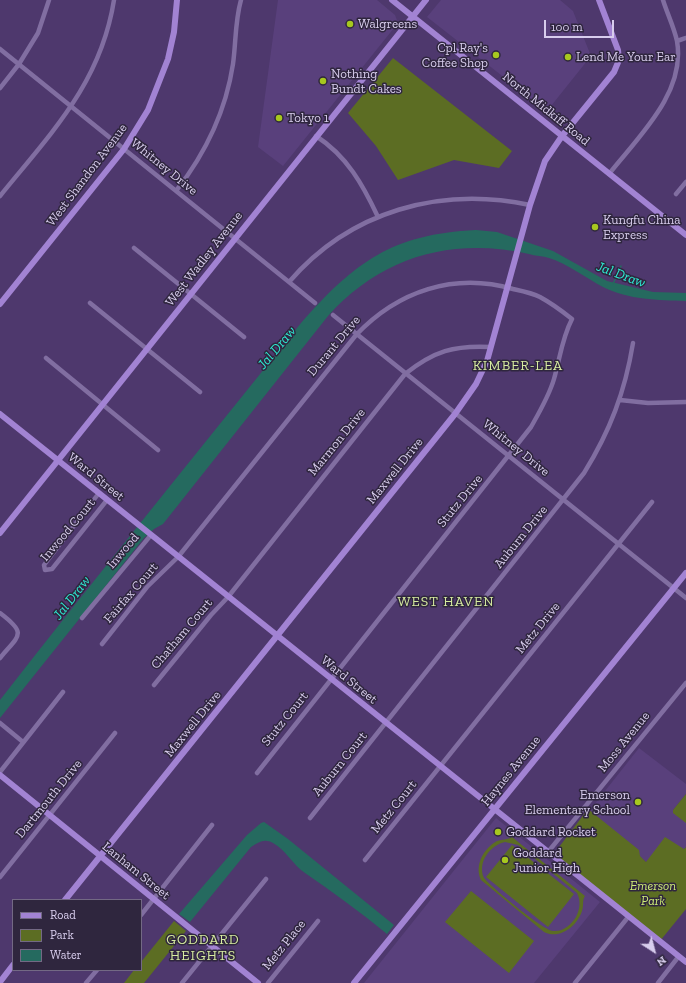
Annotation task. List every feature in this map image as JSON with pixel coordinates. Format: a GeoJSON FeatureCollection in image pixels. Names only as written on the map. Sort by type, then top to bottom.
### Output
{"type":"FeatureCollection","features":[{"type":"Feature","properties":{"kind":"street"},"geometry":{"type":"LineString","coordinates":[[0,88],[19,64],[38,33],[49,0]]}},
{"type":"Feature","properties":{"kind":"street"},"geometry":{"type":"LineString","coordinates":[[0,196],[72,107],[92,72],[101,52],[106,39],[114,0]]}},
{"type":"Feature","properties":{"kind":"street","name":"West Shandon Avenue"},"geometry":{"type":"LineString","coordinates":[[0,304],[124,149],[148,110],[161,78],[174,32],[177,0]]}},
{"type":"Feature","properties":{"kind":"street"},"geometry":{"type":"LineString","coordinates":[[176,191],[208,144],[222,109],[233,64],[238,12],[241,0]]}},
{"type":"Feature","properties":{"kind":"street","name":"North Midkiff Road"},"geometry":{"type":"LineString","coordinates":[[392,0],[686,235]]}},
{"type":"Feature","properties":{"kind":"street","name":"West Wadley Avenue"},"geometry":{"type":"LineString","coordinates":[[0,533],[426,0]]}},
{"type":"Feature","properties":{"kind":"street","name":"Maxwell Drive"},"geometry":{"type":"LineString","coordinates":[[66,899],[455,414],[476,384],[487,361],[530,205],[545,161],[562,136],[614,72],[619,60],[618,50],[599,0]]}},
{"type":"Feature","properties":{"kind":"street"},"geometry":{"type":"LineString","coordinates":[[609,174],[667,99],[676,75],[677,41],[663,0]]}},
{"type":"Feature","properties":{"kind":"street"},"geometry":{"type":"LineString","coordinates":[[677,41],[686,38]]}},
{"type":"Feature","properties":{"kind":"street","name":"Whitney Drive"},"geometry":{"type":"LineString","coordinates":[[0,49],[315,303]]}},
{"type":"Feature","properties":{"kind":"street"},"geometry":{"type":"LineString","coordinates":[[316,136],[328,145],[349,166],[363,185],[378,217]]}},
{"type":"Feature","properties":{"kind":"street"},"geometry":{"type":"LineString","coordinates":[[676,194],[686,182]]}},
{"type":"Feature","properties":{"kind":"street"},"geometry":{"type":"LineString","coordinates":[[290,282],[309,262],[331,243],[378,217],[403,208],[447,199],[481,198],[530,205]]}},
{"type":"Feature","properties":{"kind":"street"},"geometry":{"type":"LineString","coordinates":[[134,248],[244,337]]}},
{"type":"Feature","properties":{"kind":"street","name":"Durant Drive"},"geometry":{"type":"LineString","coordinates":[[178,557],[356,335],[370,320],[387,307],[426,289],[461,283],[488,283],[539,296],[572,319]]}},
{"type":"Feature","properties":{"kind":"street"},"geometry":{"type":"LineString","coordinates":[[90,303],[146,350],[200,392]]}},
{"type":"Feature","properties":{"kind":"street","name":"Whitney Drive"},"geometry":{"type":"LineString","coordinates":[[333,315],[356,335],[686,598]]}},
{"type":"Feature","properties":{"kind":"street","name":"Stutz Drive"},"geometry":{"type":"LineString","coordinates":[[331,679],[532,427],[546,399],[554,378],[563,339],[572,319]]}},
{"type":"Feature","properties":{"kind":"street","name":"Auburn Drive"},"geometry":{"type":"LineString","coordinates":[[386,723],[564,501],[596,454],[620,400],[628,373],[634,343]]}},
{"type":"Feature","properties":{"kind":"street","name":"Marmon Drive"},"geometry":{"type":"LineString","coordinates":[[228,597],[405,374],[423,360],[444,350],[468,346],[491,347]]}},
{"type":"Feature","properties":{"kind":"street"},"geometry":{"type":"LineString","coordinates":[[46,358],[158,450]]}},
{"type":"Feature","properties":{"kind":"street"},"geometry":{"type":"LineString","coordinates":[[620,400],[648,403],[686,402]]}},
{"type":"Feature","properties":{"kind":"street","name":"Ward Street"},"geometry":{"type":"LineString","coordinates":[[1,417],[58,460],[686,962]]}},
{"type":"Feature","properties":{"kind":"street","name":"Inwood Court"},"geometry":{"type":"LineString","coordinates":[[99,493],[44,565],[46,570],[52,569],[107,500]]}},
{"type":"Feature","properties":{"kind":"street","name":"Metz Drive"},"geometry":{"type":"LineString","coordinates":[[441,766],[652,502]]}},
{"type":"Feature","properties":{"kind":"street","name":"Inwood"},"geometry":{"type":"LineString","coordinates":[[82,618],[150,535]]}},
{"type":"Feature","properties":{"kind":"street","name":"Fairfax Court"},"geometry":{"type":"LineString","coordinates":[[102,644],[147,587],[178,557]]}},
{"type":"Feature","properties":{"kind":"street","name":"Haynes Avenue"},"geometry":{"type":"LineString","coordinates":[[354,983],[686,573]]}},
{"type":"Feature","properties":{"kind":"street","name":"Chatham Court"},"geometry":{"type":"LineString","coordinates":[[154,685],[210,614],[228,597]]}},
{"type":"Feature","properties":{"kind":"street"},"geometry":{"type":"LineString","coordinates":[[0,614],[15,625],[18,630],[18,635],[0,658]]}},
{"type":"Feature","properties":{"kind":"street","name":"Stutz Court"},"geometry":{"type":"LineString","coordinates":[[257,773],[331,679]]}},
{"type":"Feature","properties":{"kind":"street","name":"Moss Avenue"},"geometry":{"type":"LineString","coordinates":[[548,852],[686,683]]}},
{"type":"Feature","properties":{"kind":"street"},"geometry":{"type":"LineString","coordinates":[[0,772],[63,692]]}},
{"type":"Feature","properties":{"kind":"street"},"geometry":{"type":"LineString","coordinates":[[0,723],[24,742]]}},
{"type":"Feature","properties":{"kind":"street","name":"Auburn Court"},"geometry":{"type":"LineString","coordinates":[[310,818],[386,723]]}},
{"type":"Feature","properties":{"kind":"street","name":"Dartmouth Drive"},"geometry":{"type":"LineString","coordinates":[[0,877],[115,733]]}},
{"type":"Feature","properties":{"kind":"street","name":"Metz Court"},"geometry":{"type":"LineString","coordinates":[[365,860],[441,766]]}},
{"type":"Feature","properties":{"kind":"street","name":"Lanham Street"},"geometry":{"type":"LineString","coordinates":[[0,775],[258,983]]}},
{"type":"Feature","properties":{"kind":"street"},"geometry":{"type":"LineString","coordinates":[[142,914],[212,825]]}},
{"type":"Feature","properties":{"kind":"street"},"geometry":{"type":"LineString","coordinates":[[182,983],[266,879]]}},
{"type":"Feature","properties":{"kind":"street"},"geometry":{"type":"LineString","coordinates":[[575,983],[629,916]]}},
{"type":"Feature","properties":{"kind":"street","name":"Metz Place"},"geometry":{"type":"LineString","coordinates":[[268,983],[318,921]]}},
{"type":"Feature","properties":{"kind":"street"},"geometry":{"type":"LineString","coordinates":[[658,983],[679,956]]}},
{"type":"Feature","properties":{"kind":"street"},"geometry":{"type":"LineString","coordinates":[[0,982],[12,966]]}},
{"type":"Feature","properties":{"kind":"street"},"geometry":{"type":"LineString","coordinates":[[86,983],[96,971]]}},
{"type":"Feature","properties":{"kind":"shaded area"},"geometry":{"type":"Polygon","coordinates":[[[278,0],[377,0],[395,15],[398,23],[283,166],[258,147],[278,0]]]}},
{"type":"Feature","properties":{"kind":"shaded area"},"geometry":{"type":"Polygon","coordinates":[[[441,0],[560,0],[573,11],[591,56],[547,111],[427,17],[441,0]]]}},
{"type":"Feature","properties":{"kind":"shaded area","name":"Emerson Elementary School"},"geometry":{"type":"Polygon","coordinates":[[[639,748],[686,784],[686,794],[673,810],[686,822],[686,847],[646,862],[590,810],[639,748]]]}},
{"type":"Feature","properties":{"kind":"shaded area","name":"Goddard Junior High"},"geometry":{"type":"Polygon","coordinates":[[[496,818],[600,902],[534,983],[364,983],[496,818]]]}},
{"type":"Feature","properties":{"kind":"green space"},"geometry":{"type":"Polygon","coordinates":[[[393,58],[512,151],[499,168],[454,160],[398,180],[376,146],[348,113],[393,58]]]}},
{"type":"Feature","properties":{"kind":"green space"},"geometry":{"type":"Polygon","coordinates":[[[686,794],[686,823],[673,813],[673,810],[686,794]]]}},
{"type":"Feature","properties":{"kind":"green space","name":"Emerson Park"},"geometry":{"type":"Polygon","coordinates":[[[588,809],[639,850],[640,856],[646,862],[665,837],[684,849],[686,847],[686,909],[660,941],[548,852],[556,851],[588,809]]]}},
{"type":"Feature","properties":{"kind":"green space"},"geometry":{"type":"Polygon","coordinates":[[[512,837],[585,896],[580,917],[572,926],[562,933],[550,934],[544,932],[481,880],[479,869],[484,852],[497,841],[512,837]],[[505,842],[494,847],[486,856],[482,866],[484,878],[507,899],[539,924],[553,931],[563,929],[572,923],[576,917],[579,908],[577,893],[518,845],[505,842]]]}},
{"type":"Feature","properties":{"kind":"green space"},"geometry":{"type":"Polygon","coordinates":[[[512,845],[574,894],[548,927],[486,877],[512,845]]]}},
{"type":"Feature","properties":{"kind":"green space"},"geometry":{"type":"Polygon","coordinates":[[[471,891],[534,941],[509,973],[445,922],[471,891]]]}},
{"type":"Feature","properties":{"kind":"green space"},"geometry":{"type":"Polygon","coordinates":[[[174,921],[186,931],[144,983],[124,983],[133,971],[142,971],[142,961],[174,921]]]}},
{"type":"Feature","properties":{"kind":"water"},"geometry":{"type":"Polygon","coordinates":[[[476,230],[497,232],[553,251],[607,281],[653,292],[686,293],[686,301],[623,295],[603,287],[570,267],[549,258],[500,249],[473,248],[446,250],[420,256],[395,266],[371,279],[349,295],[328,316],[163,524],[154,529],[144,538],[0,718],[0,700],[301,323],[339,283],[377,255],[398,245],[421,238],[447,233],[476,230]]]}},
{"type":"Feature","properties":{"kind":"water"},"geometry":{"type":"Polygon","coordinates":[[[264,822],[288,839],[394,925],[387,934],[301,870],[278,846],[267,841],[259,842],[251,847],[190,922],[179,914],[247,835],[264,822]]]}},
{"type":"Feature","properties":{"kind":"waterway","name":"Jal Draw"},"geometry":{"type":"LineString","coordinates":[[613,284],[621,266]]}},
{"type":"Feature","properties":{"kind":"place","name":"Walgreens"},"geometry":{"type":"Point","coordinates":[350,24]}},
{"type":"Feature","properties":{"kind":"place","name":"Cpl Ray's Coffee Shop"},"geometry":{"type":"Point","coordinates":[496,55]}},
{"type":"Feature","properties":{"kind":"place","name":"Lend Me Your Ear"},"geometry":{"type":"Point","coordinates":[568,57]}},
{"type":"Feature","properties":{"kind":"place","name":"Nothing Bundt Cakes"},"geometry":{"type":"Point","coordinates":[323,81]}},
{"type":"Feature","properties":{"kind":"place","name":"Tokyo 1"},"geometry":{"type":"Point","coordinates":[279,118]}},
{"type":"Feature","properties":{"kind":"place","name":"Kungfu China Express"},"geometry":{"type":"Point","coordinates":[595,227]}},
{"type":"Feature","properties":{"kind":"place","name":"Emerson Elementary School"},"geometry":{"type":"Point","coordinates":[638,802]}},
{"type":"Feature","properties":{"kind":"place","name":"Goddard Rocket"},"geometry":{"type":"Point","coordinates":[498,832]}},
{"type":"Feature","properties":{"kind":"place","name":"Goddard Junior High"},"geometry":{"type":"Point","coordinates":[505,860]}},
{"type":"Feature","properties":{"kind":"district","name":"KIMBER-LEA"},"geometry":{"type":"Point","coordinates":[518,366]}},
{"type":"Feature","properties":{"kind":"district","name":"WEST HAVEN"},"geometry":{"type":"Point","coordinates":[446,602]}},
{"type":"Feature","properties":{"kind":"district","name":"GODDARD HEIGHTS"},"geometry":{"type":"Point","coordinates":[203,948]}}]}
